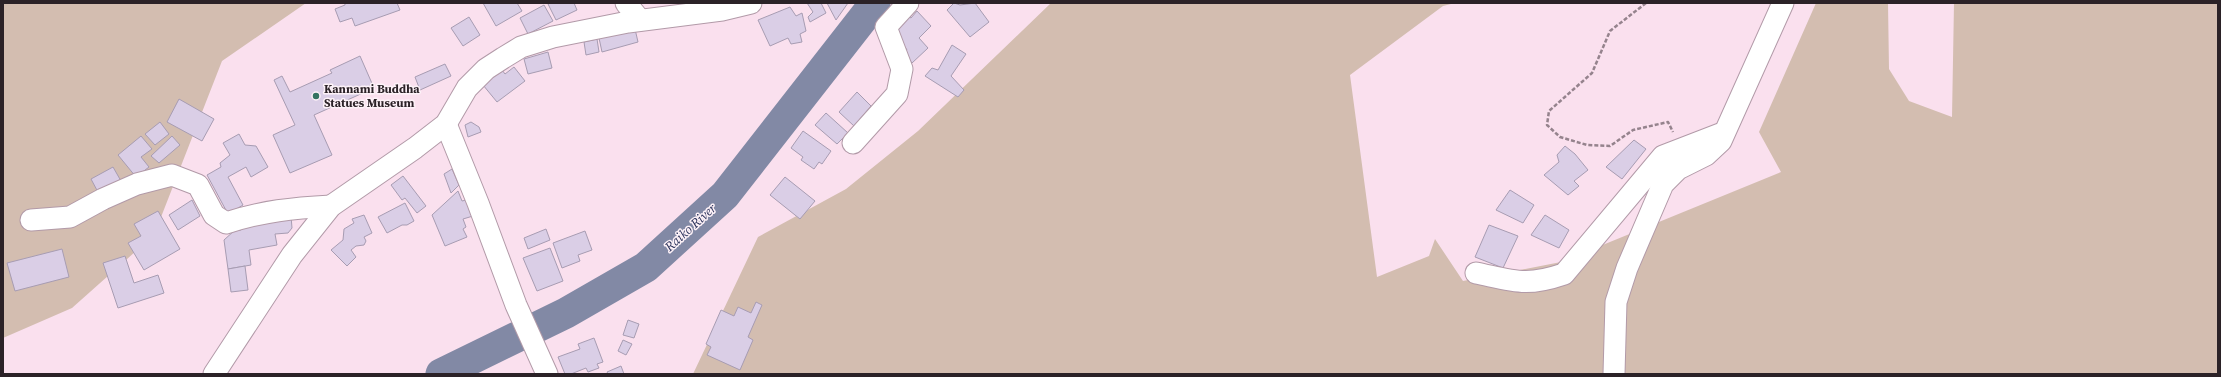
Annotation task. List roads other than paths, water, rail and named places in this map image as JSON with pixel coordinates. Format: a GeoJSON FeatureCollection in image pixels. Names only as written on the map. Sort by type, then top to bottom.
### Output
{"type":"FeatureCollection","features":[{"type":"Feature","properties":{"kind":"street"},"geometry":{"type":"LineString","coordinates":[[626,3],[640,20]]}},
{"type":"Feature","properties":{"kind":"street"},"geometry":{"type":"LineString","coordinates":[[214,374],[292,254],[331,206],[415,148],[446,124],[467,88],[486,69],[521,47],[554,37],[640,20],[722,10],[751,3]]}},
{"type":"Feature","properties":{"kind":"street"},"geometry":{"type":"LineString","coordinates":[[853,143],[897,94],[902,69],[886,27],[908,3]]}},
{"type":"Feature","properties":{"kind":"street"},"geometry":{"type":"LineString","coordinates":[[1614,374],[1616,302],[1627,268],[1663,184],[1678,169],[1706,155],[1721,141],[1784,3]]}},
{"type":"Feature","properties":{"kind":"street"},"geometry":{"type":"LineString","coordinates":[[446,124],[478,203],[516,305],[542,366]]}},
{"type":"Feature","properties":{"kind":"street"},"geometry":{"type":"LineString","coordinates":[[1476,272],[1523,283],[1545,280],[1564,274],[1663,156],[1724,133]]}},
{"type":"Feature","properties":{"kind":"street"},"geometry":{"type":"LineString","coordinates":[[31,220],[70,217],[103,199],[137,184],[172,175],[198,185],[214,215],[226,223],[253,214],[284,209],[331,206]]}},
{"type":"Feature","properties":{"kind":"waterway","name":"Raiko River"},"geometry":{"type":"LineString","coordinates":[[441,374],[566,313],[646,267],[725,195],[875,3]]}},
{"type":"Feature","properties":{"kind":"place","name":"Kannami Buddha Statues Museum"},"geometry":{"type":"Point","coordinates":[316,96]}}]}
